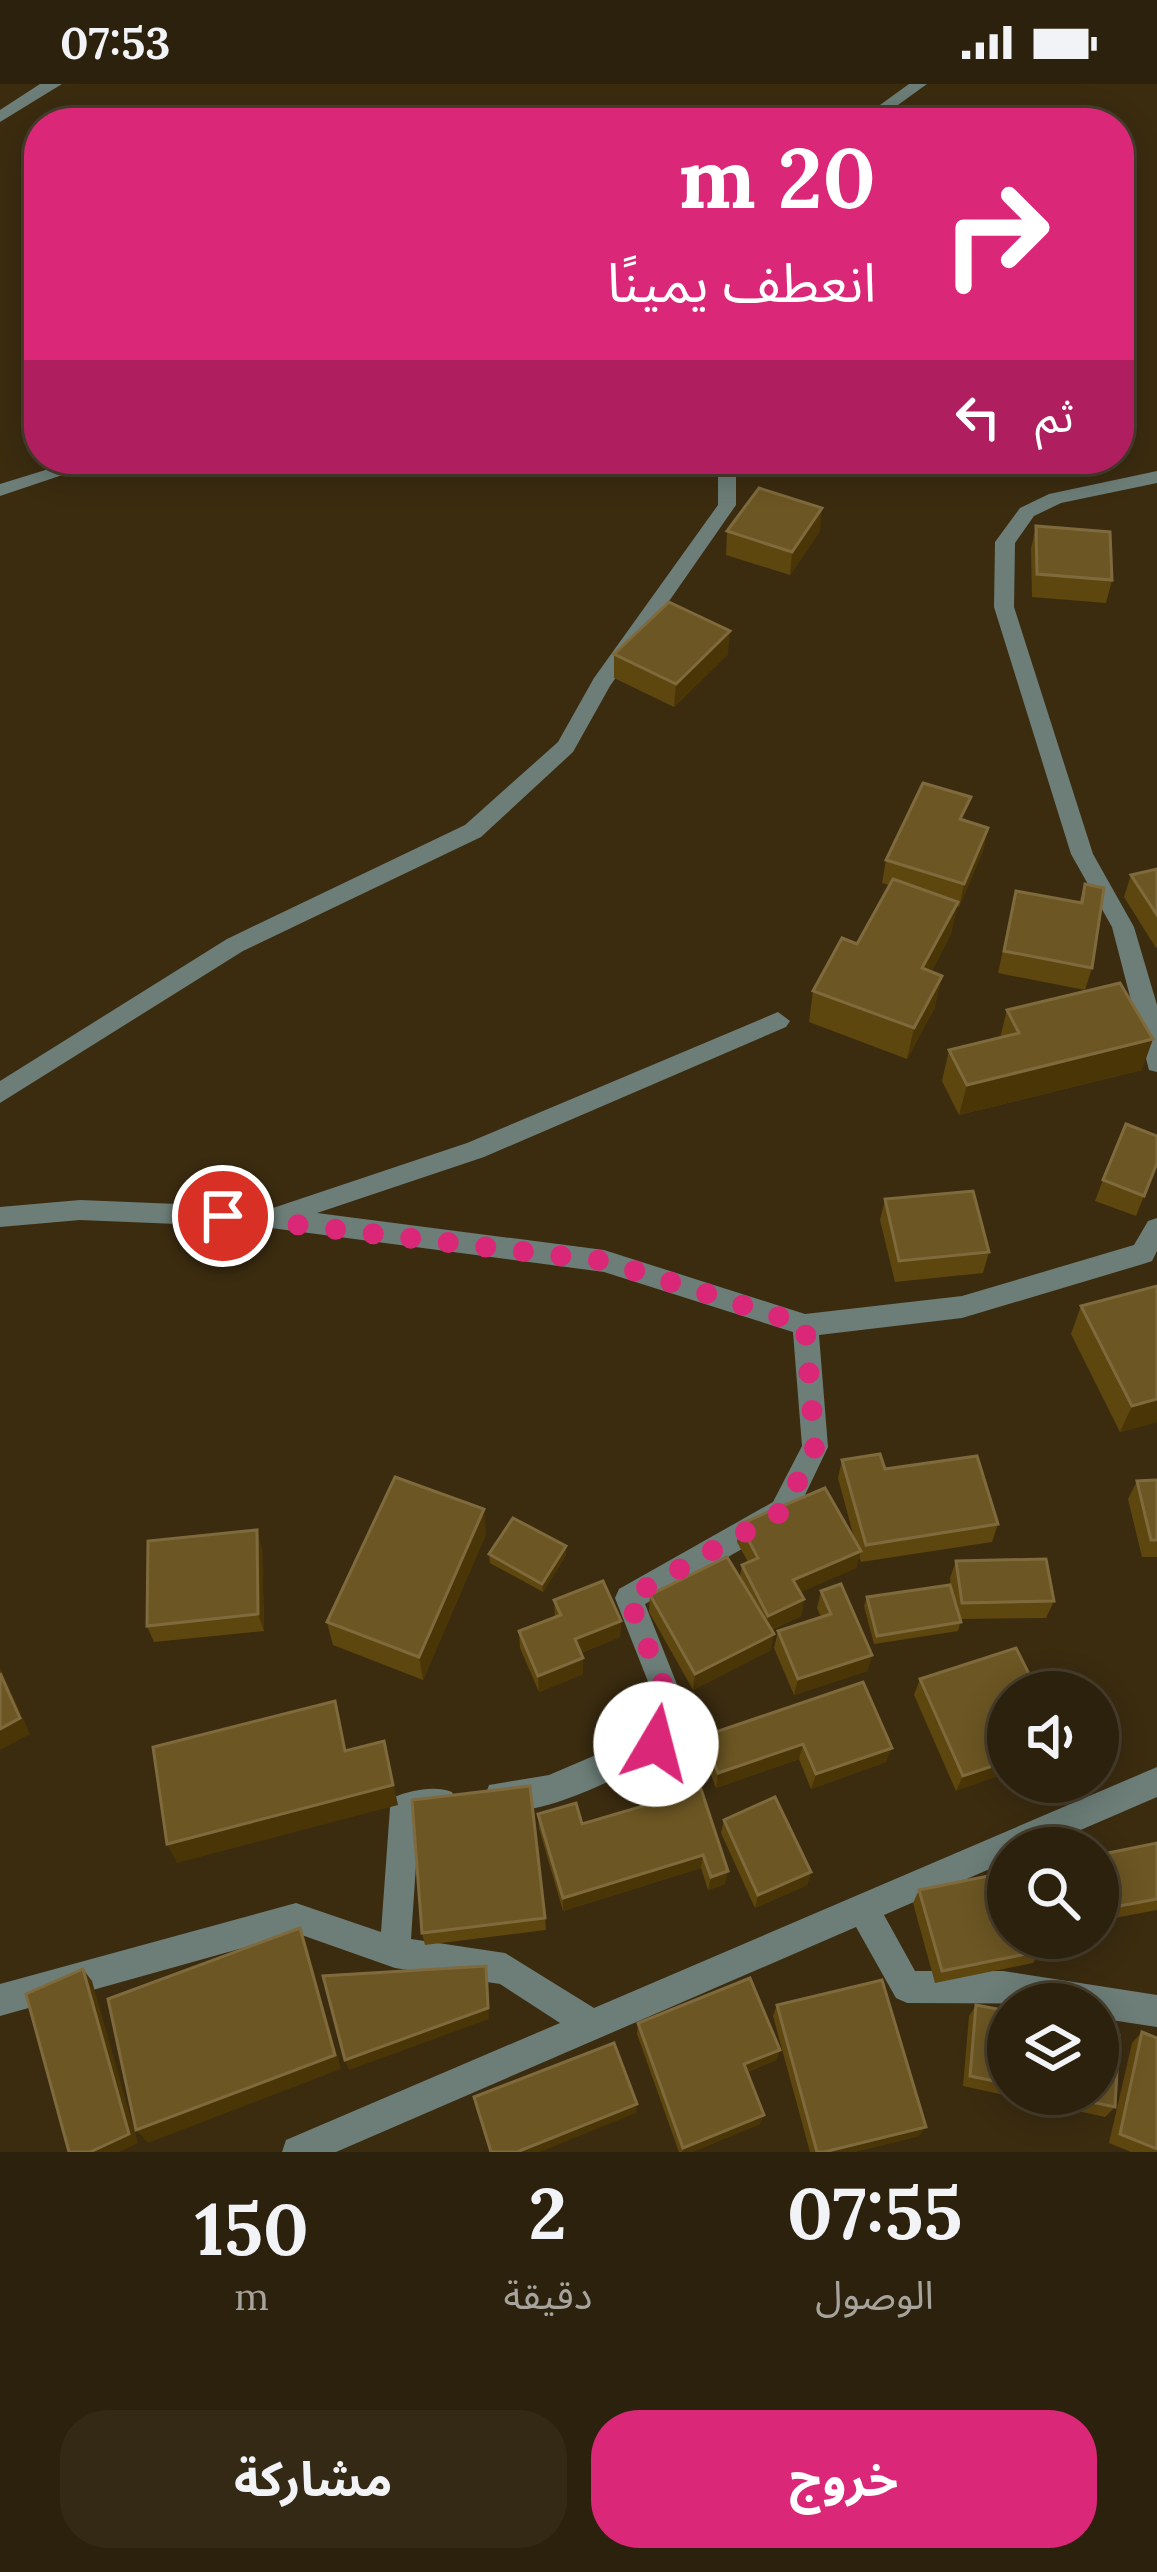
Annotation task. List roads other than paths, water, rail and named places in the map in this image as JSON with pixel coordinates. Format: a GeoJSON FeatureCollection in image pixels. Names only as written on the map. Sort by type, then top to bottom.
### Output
{"type":"FeatureCollection","features":[{"type":"Feature","properties":{"kind":"street"},"geometry":{"type":"LineString","coordinates":[[0,117],[33,92],[54,84]]}},
{"type":"Feature","properties":{"kind":"street"},"geometry":{"type":"LineString","coordinates":[[885,108],[920,84]]}},
{"type":"Feature","properties":{"kind":"street"},"geometry":{"type":"LineString","coordinates":[[0,490],[52,474]]}},
{"type":"Feature","properties":{"kind":"street"},"geometry":{"type":"LineString","coordinates":[[0,1093],[235,945],[473,831],[566,747],[601,683],[727,505],[727,474]]}},
{"type":"Feature","properties":{"kind":"street"},"geometry":{"type":"LineString","coordinates":[[1157,477],[1056,498],[1027,512],[1005,542],[1004,585],[1004,607],[1023,677],[1082,854],[1123,927],[1154,1035],[1157,1063]]}},
{"type":"Feature","properties":{"kind":"street"},"geometry":{"type":"LineString","coordinates":[[271,1218],[475,1150],[778,1021]]}},
{"type":"Feature","properties":{"kind":"street"},"geometry":{"type":"LineString","coordinates":[[0,1217],[80,1210],[271,1218],[604,1261],[805,1325],[962,1306],[1143,1253],[1157,1228]]}},
{"type":"Feature","properties":{"kind":"street"},"geometry":{"type":"LineString","coordinates":[[394,1952],[405,1808],[549,1790],[656,1744],[670,1702],[628,1598],[783,1511],[815,1447],[805,1325]]}},
{"type":"Feature","properties":{"kind":"street"},"geometry":{"type":"LineString","coordinates":[[298,2152],[1157,1782]]}},
{"type":"Feature","properties":{"kind":"street"},"geometry":{"type":"LineString","coordinates":[[862,1907],[908,1987],[1004,1987],[1157,2011]]}},
{"type":"Feature","properties":{"kind":"street"},"geometry":{"type":"LineString","coordinates":[[0,2000],[296,1918],[394,1952],[505,1969],[591,2025]]}}]}
